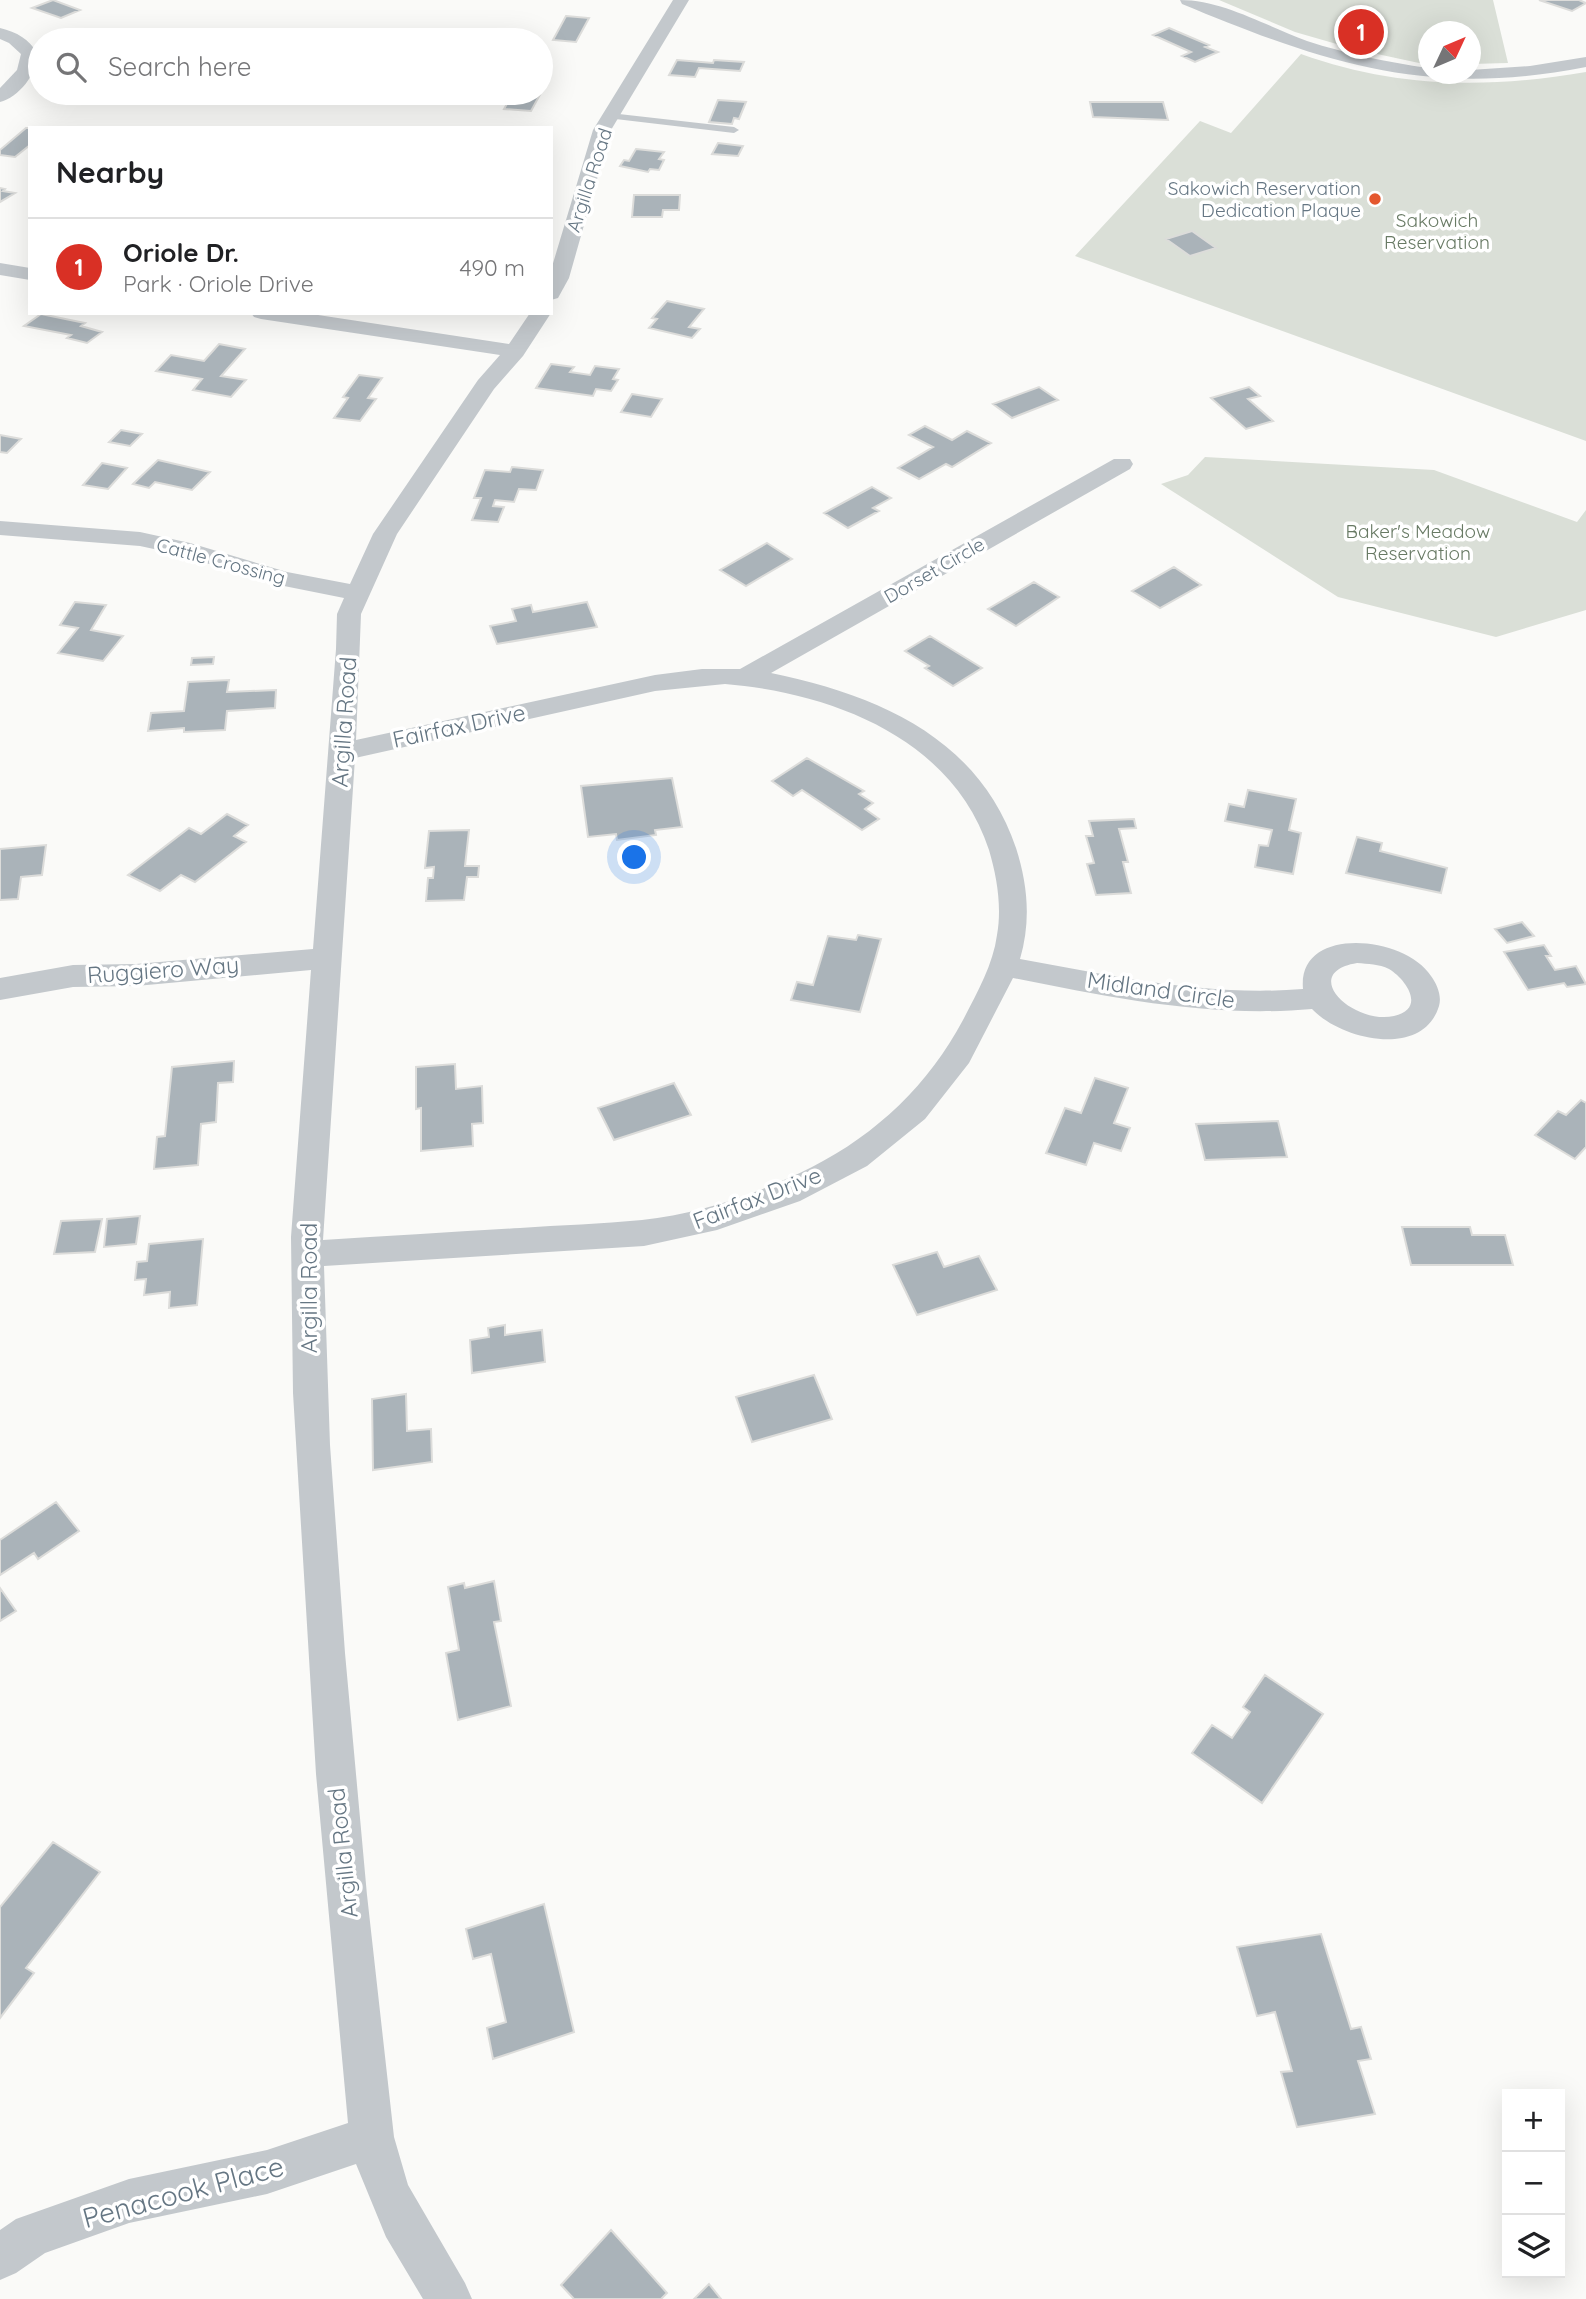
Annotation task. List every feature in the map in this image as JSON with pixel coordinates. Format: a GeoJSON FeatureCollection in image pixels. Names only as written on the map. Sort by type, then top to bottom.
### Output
{"type":"FeatureCollection","features":[{"type":"Feature","properties":{"kind":"street","name":"Argilla Road"},"geometry":{"type":"LineString","coordinates":[[553,290],[559,278],[602,130],[681,0]]}},
{"type":"Feature","properties":{"kind":"street"},"geometry":{"type":"LineString","coordinates":[[1188,0],[1291,43],[1340,58],[1418,71]]}},
{"type":"Feature","properties":{"kind":"street"},"geometry":{"type":"LineString","coordinates":[[0,33],[23,44],[28,56]]}},
{"type":"Feature","properties":{"kind":"street"},"geometry":{"type":"LineString","coordinates":[[1481,75],[1540,72],[1586,62]]}},
{"type":"Feature","properties":{"kind":"street"},"geometry":{"type":"LineString","coordinates":[[0,97],[26,75],[28,64]]}},
{"type":"Feature","properties":{"kind":"street"},"geometry":{"type":"LineString","coordinates":[[0,269],[28,274]]}},
{"type":"Feature","properties":{"kind":"street"},"geometry":{"type":"LineString","coordinates":[[274,315],[515,351]]}},
{"type":"Feature","properties":{"kind":"street","name":"Argilla Road"},"geometry":{"type":"LineString","coordinates":[[449,2299],[411,2237],[375,2162],[335,1782],[313,1483],[306,1315],[307,1254],[349,649],[349,614],[385,534],[486,385],[515,351],[540,315]]}},
{"type":"Feature","properties":{"kind":"street","name":"Dorset Circle"},"geometry":{"type":"LineString","coordinates":[[746,677],[1122,464]]}},
{"type":"Feature","properties":{"kind":"street","name":"Cattle Crossing"},"geometry":{"type":"LineString","coordinates":[[0,528],[140,539],[182,548],[283,579],[358,593]]}},
{"type":"Feature","properties":{"kind":"street","name":"Fairfax Drive"},"geometry":{"type":"LineString","coordinates":[[307,1254],[644,1233],[692,1225],[777,1196],[817,1179],[854,1157],[914,1112],[936,1086],[972,1032],[1003,966],[1013,924],[1009,873],[1003,849],[981,800],[949,759],[896,723],[861,708],[782,683],[746,677],[706,677],[634,687],[341,752]]}},
{"type":"Feature","properties":{"kind":"street","name":"Ruggiero Way"},"geometry":{"type":"LineString","coordinates":[[0,989],[73,976],[136,975],[326,958]]}},
{"type":"Feature","properties":{"kind":"street","name":"Midland Circle"},"geometry":{"type":"LineString","coordinates":[[1003,966],[1204,998],[1256,1003],[1319,998]]}},
{"type":"Feature","properties":{"kind":"street","name":"Penacook Place"},"geometry":{"type":"LineString","coordinates":[[0,2257],[33,2235],[129,2201],[267,2172],[372,2137]]}},
{"type":"Feature","properties":{"kind":"lane"},"geometry":{"type":"LineString","coordinates":[[610,116],[734,130]]}},
{"type":"Feature","properties":{"kind":"green space"},"geometry":{"type":"Polygon","coordinates":[[[1219,0],[1493,0],[1508,63],[1481,64],[1481,21],[1418,21],[1418,63],[1354,49],[1295,32],[1219,0]]]}},
{"type":"Feature","properties":{"kind":"green space","name":"Sakowich Reservation"},"geometry":{"type":"Polygon","coordinates":[[[1301,54],[1372,74],[1418,80],[1418,84],[1481,84],[1586,72],[1586,441],[1075,256],[1200,121],[1231,133],[1301,54]]]}},
{"type":"Feature","properties":{"kind":"green space","name":"Baker's Meadow Reservation"},"geometry":{"type":"Polygon","coordinates":[[[1205,457],[1434,470],[1577,522],[1586,510],[1586,610],[1496,637],[1338,597],[1161,484],[1188,475],[1205,457]]]}},
{"type":"Feature","properties":{"kind":"building"},"geometry":{"type":"Polygon","coordinates":[[[53,0],[80,10],[61,18],[32,8],[53,0]]]}},
{"type":"Feature","properties":{"kind":"building"},"geometry":{"type":"Polygon","coordinates":[[[1539,0],[1579,0],[1586,3],[1572,11],[1539,0]]]}},
{"type":"Feature","properties":{"kind":"building"},"geometry":{"type":"Polygon","coordinates":[[[566,16],[589,18],[576,42],[553,40],[566,16]]]}},
{"type":"Feature","properties":{"kind":"building"},"geometry":{"type":"Polygon","coordinates":[[[1169,28],[1209,45],[1205,47],[1218,52],[1195,62],[1182,56],[1191,52],[1153,35],[1169,28]]]}},
{"type":"Feature","properties":{"kind":"building"},"geometry":{"type":"Polygon","coordinates":[[[677,60],[744,62],[740,71],[699,68],[695,77],[669,75],[677,60]]]}},
{"type":"Feature","properties":{"kind":"building"},"geometry":{"type":"Polygon","coordinates":[[[718,100],[746,102],[739,119],[734,118],[732,124],[709,122],[718,100]]]}},
{"type":"Feature","properties":{"kind":"building"},"geometry":{"type":"Polygon","coordinates":[[[1090,102],[1163,102],[1168,120],[1093,117],[1090,102]]]}},
{"type":"Feature","properties":{"kind":"building"},"geometry":{"type":"Polygon","coordinates":[[[506,105],[534,105],[531,111],[504,109],[506,105]]]}},
{"type":"Feature","properties":{"kind":"building"},"geometry":{"type":"Polygon","coordinates":[[[28,128],[28,147],[15,157],[0,155],[0,150],[28,128]]]}},
{"type":"Feature","properties":{"kind":"building"},"geometry":{"type":"Polygon","coordinates":[[[718,143],[743,146],[738,156],[712,154],[718,143]]]}},
{"type":"Feature","properties":{"kind":"building"},"geometry":{"type":"Polygon","coordinates":[[[636,149],[664,152],[659,159],[664,160],[659,170],[650,169],[648,172],[620,166],[624,160],[629,161],[636,149]]]}},
{"type":"Feature","properties":{"kind":"building"},"geometry":{"type":"Polygon","coordinates":[[[0,188],[5,189],[3,191],[15,193],[0,202],[0,188]]]}},
{"type":"Feature","properties":{"kind":"building"},"geometry":{"type":"Polygon","coordinates":[[[634,195],[680,195],[679,210],[663,210],[662,217],[632,217],[634,195]]]}},
{"type":"Feature","properties":{"kind":"building"},"geometry":{"type":"Polygon","coordinates":[[[1192,231],[1216,248],[1190,256],[1166,239],[1192,231]]]}},
{"type":"Feature","properties":{"kind":"building"},"geometry":{"type":"Polygon","coordinates":[[[667,301],[704,309],[689,327],[700,329],[692,338],[649,328],[657,319],[652,318],[667,301]]]}},
{"type":"Feature","properties":{"kind":"building"},"geometry":{"type":"Polygon","coordinates":[[[40,315],[46,315],[85,323],[81,326],[102,332],[87,343],[67,338],[71,335],[24,326],[40,315]]]}},
{"type":"Feature","properties":{"kind":"building"},"geometry":{"type":"Polygon","coordinates":[[[219,344],[245,349],[221,376],[246,380],[231,397],[193,390],[202,379],[156,371],[171,355],[204,361],[219,344]]]}},
{"type":"Feature","properties":{"kind":"building"},"geometry":{"type":"Polygon","coordinates":[[[551,364],[574,367],[570,372],[590,375],[595,366],[619,369],[613,379],[618,380],[611,391],[596,389],[593,396],[536,388],[551,364]]]}},
{"type":"Feature","properties":{"kind":"building"},"geometry":{"type":"Polygon","coordinates":[[[359,375],[382,378],[368,398],[376,399],[360,421],[334,418],[348,398],[343,397],[359,375]]]}},
{"type":"Feature","properties":{"kind":"building"},"geometry":{"type":"Polygon","coordinates":[[[1039,387],[1058,400],[1012,418],[993,404],[1039,387]]]}},
{"type":"Feature","properties":{"kind":"building"},"geometry":{"type":"Polygon","coordinates":[[[1249,387],[1260,396],[1248,399],[1273,421],[1246,429],[1211,398],[1249,387]]]}},
{"type":"Feature","properties":{"kind":"building"},"geometry":{"type":"Polygon","coordinates":[[[632,394],[662,399],[651,417],[621,412],[632,394]]]}},
{"type":"Feature","properties":{"kind":"building"},"geometry":{"type":"Polygon","coordinates":[[[925,426],[952,440],[967,431],[991,443],[952,467],[946,464],[919,479],[898,468],[933,447],[909,435],[925,426]]]}},
{"type":"Feature","properties":{"kind":"building"},"geometry":{"type":"Polygon","coordinates":[[[121,430],[142,434],[130,446],[109,442],[121,430]]]}},
{"type":"Feature","properties":{"kind":"building"},"geometry":{"type":"Polygon","coordinates":[[[0,435],[21,439],[7,453],[0,452],[0,435]]]}},
{"type":"Feature","properties":{"kind":"building"},"geometry":{"type":"Polygon","coordinates":[[[158,460],[210,472],[192,490],[155,482],[149,488],[133,484],[158,460]]]}},
{"type":"Feature","properties":{"kind":"building"},"geometry":{"type":"Polygon","coordinates":[[[102,463],[127,468],[108,489],[83,485],[102,463]]]}},
{"type":"Feature","properties":{"kind":"building"},"geometry":{"type":"Polygon","coordinates":[[[512,467],[543,470],[536,490],[519,489],[514,502],[495,500],[493,506],[504,507],[498,522],[472,520],[481,498],[474,498],[485,470],[510,472],[512,467]]]}},
{"type":"Feature","properties":{"kind":"building"},"geometry":{"type":"Polygon","coordinates":[[[872,487],[891,498],[873,508],[879,511],[848,528],[824,513],[872,487]]]}},
{"type":"Feature","properties":{"kind":"building"},"geometry":{"type":"Polygon","coordinates":[[[767,543],[792,559],[746,586],[720,570],[767,543]]]}},
{"type":"Feature","properties":{"kind":"building"},"geometry":{"type":"Polygon","coordinates":[[[1174,567],[1201,585],[1160,608],[1132,591],[1174,567]]]}},
{"type":"Feature","properties":{"kind":"building"},"geometry":{"type":"Polygon","coordinates":[[[1034,582],[1059,597],[1016,626],[988,609],[1034,582]]]}},
{"type":"Feature","properties":{"kind":"building"},"geometry":{"type":"Polygon","coordinates":[[[75,602],[106,605],[91,630],[123,636],[103,661],[58,653],[78,628],[60,625],[75,602]]]}},
{"type":"Feature","properties":{"kind":"building"},"geometry":{"type":"Polygon","coordinates":[[[587,602],[597,627],[497,644],[490,626],[516,621],[512,609],[531,605],[533,612],[587,602]]]}},
{"type":"Feature","properties":{"kind":"building"},"geometry":{"type":"Polygon","coordinates":[[[930,636],[982,668],[953,686],[905,651],[930,636]]]}},
{"type":"Feature","properties":{"kind":"building"},"geometry":{"type":"Polygon","coordinates":[[[214,657],[213,664],[191,665],[192,658],[214,657]]]}},
{"type":"Feature","properties":{"kind":"building"},"geometry":{"type":"Polygon","coordinates":[[[229,680],[227,692],[276,690],[275,708],[227,711],[225,730],[184,732],[184,728],[148,731],[151,713],[184,711],[188,682],[229,680]]]}},
{"type":"Feature","properties":{"kind":"building"},"geometry":{"type":"Polygon","coordinates":[[[807,758],[864,791],[859,794],[873,803],[865,809],[879,819],[862,830],[802,790],[793,796],[772,781],[807,758]]]}},
{"type":"Feature","properties":{"kind":"building"},"geometry":{"type":"Polygon","coordinates":[[[672,778],[682,827],[655,830],[656,835],[617,840],[616,834],[588,837],[581,786],[672,778]]]}},
{"type":"Feature","properties":{"kind":"building"},"geometry":{"type":"Polygon","coordinates":[[[1248,790],[1296,799],[1289,830],[1301,833],[1293,874],[1255,867],[1259,845],[1268,846],[1272,830],[1225,821],[1229,804],[1244,807],[1248,790]]]}},
{"type":"Feature","properties":{"kind":"building"},"geometry":{"type":"Polygon","coordinates":[[[227,814],[248,825],[234,836],[246,842],[195,882],[181,875],[160,891],[128,875],[189,828],[201,834],[227,814]]]}},
{"type":"Feature","properties":{"kind":"building"},"geometry":{"type":"Polygon","coordinates":[[[1134,819],[1136,828],[1119,829],[1128,862],[1123,862],[1131,893],[1096,895],[1087,864],[1094,863],[1086,836],[1093,836],[1089,821],[1134,819]]]}},
{"type":"Feature","properties":{"kind":"building"},"geometry":{"type":"Polygon","coordinates":[[[469,830],[465,866],[479,866],[478,877],[467,877],[464,900],[426,901],[428,878],[433,878],[434,867],[425,868],[429,831],[469,830]]]}},
{"type":"Feature","properties":{"kind":"building"},"geometry":{"type":"Polygon","coordinates":[[[1357,837],[1382,843],[1380,851],[1447,868],[1441,893],[1346,873],[1357,837]]]}},
{"type":"Feature","properties":{"kind":"building"},"geometry":{"type":"Polygon","coordinates":[[[46,845],[42,875],[21,877],[18,899],[0,900],[0,849],[46,845]]]}},
{"type":"Feature","properties":{"kind":"building"},"geometry":{"type":"Polygon","coordinates":[[[1522,922],[1534,936],[1507,943],[1495,929],[1522,922]]]}},
{"type":"Feature","properties":{"kind":"building"},"geometry":{"type":"Polygon","coordinates":[[[858,935],[881,939],[860,1012],[791,1000],[797,982],[813,985],[828,936],[856,940],[858,935]]]}},
{"type":"Feature","properties":{"kind":"building"},"geometry":{"type":"Polygon","coordinates":[[[1544,945],[1551,956],[1546,956],[1555,970],[1576,966],[1586,984],[1567,987],[1564,983],[1528,990],[1504,952],[1544,945]]]}},
{"type":"Feature","properties":{"kind":"building"},"geometry":{"type":"Polygon","coordinates":[[[234,1061],[233,1082],[218,1083],[216,1122],[201,1124],[198,1165],[154,1169],[157,1137],[165,1136],[172,1067],[234,1061]]]}},
{"type":"Feature","properties":{"kind":"building"},"geometry":{"type":"Polygon","coordinates":[[[455,1064],[456,1089],[482,1086],[483,1123],[472,1124],[473,1146],[421,1151],[421,1108],[416,1109],[416,1067],[455,1064]]]}},
{"type":"Feature","properties":{"kind":"building"},"geometry":{"type":"Polygon","coordinates":[[[1095,1078],[1128,1088],[1114,1123],[1130,1128],[1121,1151],[1094,1143],[1086,1165],[1046,1153],[1065,1108],[1081,1113],[1095,1078]]]}},
{"type":"Feature","properties":{"kind":"building"},"geometry":{"type":"Polygon","coordinates":[[[674,1083],[691,1115],[614,1140],[598,1108],[674,1083]]]}},
{"type":"Feature","properties":{"kind":"building"},"geometry":{"type":"Polygon","coordinates":[[[1581,1100],[1586,1103],[1586,1147],[1575,1159],[1535,1135],[1558,1111],[1566,1115],[1581,1100]]]}},
{"type":"Feature","properties":{"kind":"building"},"geometry":{"type":"Polygon","coordinates":[[[1278,1121],[1287,1157],[1205,1160],[1196,1124],[1278,1121]]]}},
{"type":"Feature","properties":{"kind":"building"},"geometry":{"type":"Polygon","coordinates":[[[140,1216],[136,1244],[104,1247],[107,1219],[140,1216]]]}},
{"type":"Feature","properties":{"kind":"building"},"geometry":{"type":"Polygon","coordinates":[[[102,1219],[95,1252],[54,1254],[61,1221],[102,1219]]]}},
{"type":"Feature","properties":{"kind":"building"},"geometry":{"type":"Polygon","coordinates":[[[1402,1227],[1470,1227],[1472,1235],[1505,1235],[1513,1265],[1411,1265],[1402,1227]]]}},
{"type":"Feature","properties":{"kind":"building"},"geometry":{"type":"Polygon","coordinates":[[[203,1239],[197,1305],[169,1308],[170,1292],[144,1295],[146,1279],[135,1280],[137,1262],[147,1261],[149,1244],[203,1239]]]}},
{"type":"Feature","properties":{"kind":"building"},"geometry":{"type":"Polygon","coordinates":[[[937,1252],[944,1267],[979,1256],[997,1290],[917,1315],[893,1265],[937,1252]]]}},
{"type":"Feature","properties":{"kind":"building"},"geometry":{"type":"Polygon","coordinates":[[[505,1325],[505,1335],[542,1330],[545,1362],[472,1373],[470,1340],[489,1337],[488,1328],[505,1325]]]}},
{"type":"Feature","properties":{"kind":"building"},"geometry":{"type":"Polygon","coordinates":[[[814,1375],[832,1419],[752,1442],[736,1397],[814,1375]]]}},
{"type":"Feature","properties":{"kind":"building"},"geometry":{"type":"Polygon","coordinates":[[[406,1394],[407,1431],[431,1429],[432,1462],[373,1470],[372,1399],[406,1394]]]}},
{"type":"Feature","properties":{"kind":"building"},"geometry":{"type":"Polygon","coordinates":[[[56,1502],[79,1531],[38,1559],[34,1553],[0,1575],[0,1540],[56,1502]]]}},
{"type":"Feature","properties":{"kind":"building"},"geometry":{"type":"Polygon","coordinates":[[[494,1581],[501,1621],[494,1622],[511,1706],[458,1720],[446,1653],[459,1650],[448,1587],[464,1583],[465,1588],[494,1581]]]}},
{"type":"Feature","properties":{"kind":"building"},"geometry":{"type":"Polygon","coordinates":[[[0,1588],[16,1611],[0,1621],[0,1588]]]}},
{"type":"Feature","properties":{"kind":"building"},"geometry":{"type":"Polygon","coordinates":[[[1265,1675],[1323,1714],[1262,1803],[1192,1753],[1212,1725],[1232,1738],[1250,1712],[1243,1707],[1265,1675]]]}},
{"type":"Feature","properties":{"kind":"building"},"geometry":{"type":"Polygon","coordinates":[[[53,1842],[100,1872],[26,1968],[34,1973],[0,2018],[0,1907],[53,1842]]]}},
{"type":"Feature","properties":{"kind":"building"},"geometry":{"type":"Polygon","coordinates":[[[544,1904],[574,2032],[493,2059],[487,2028],[506,2022],[491,1954],[473,1959],[466,1929],[544,1904]]]}},
{"type":"Feature","properties":{"kind":"building"},"geometry":{"type":"Polygon","coordinates":[[[1321,1934],[1351,2029],[1361,2027],[1371,2059],[1358,2061],[1375,2114],[1297,2127],[1281,2072],[1292,2071],[1275,2012],[1257,2016],[1237,1947],[1321,1934]]]}},
{"type":"Feature","properties":{"kind":"building"},"geometry":{"type":"Polygon","coordinates":[[[611,2230],[667,2293],[661,2299],[574,2299],[561,2285],[611,2230]]]}},
{"type":"Feature","properties":{"kind":"building"},"geometry":{"type":"Polygon","coordinates":[[[709,2284],[721,2299],[694,2299],[709,2284]]]}},
{"type":"Feature","properties":{"kind":"place","name":"Oriole Dr."},"geometry":{"type":"Point","coordinates":[1361,32]}},
{"type":"Feature","properties":{"kind":"place","name":"Sakowich Reservation Dedication Plaque"},"geometry":{"type":"Point","coordinates":[1375,199]}}]}
